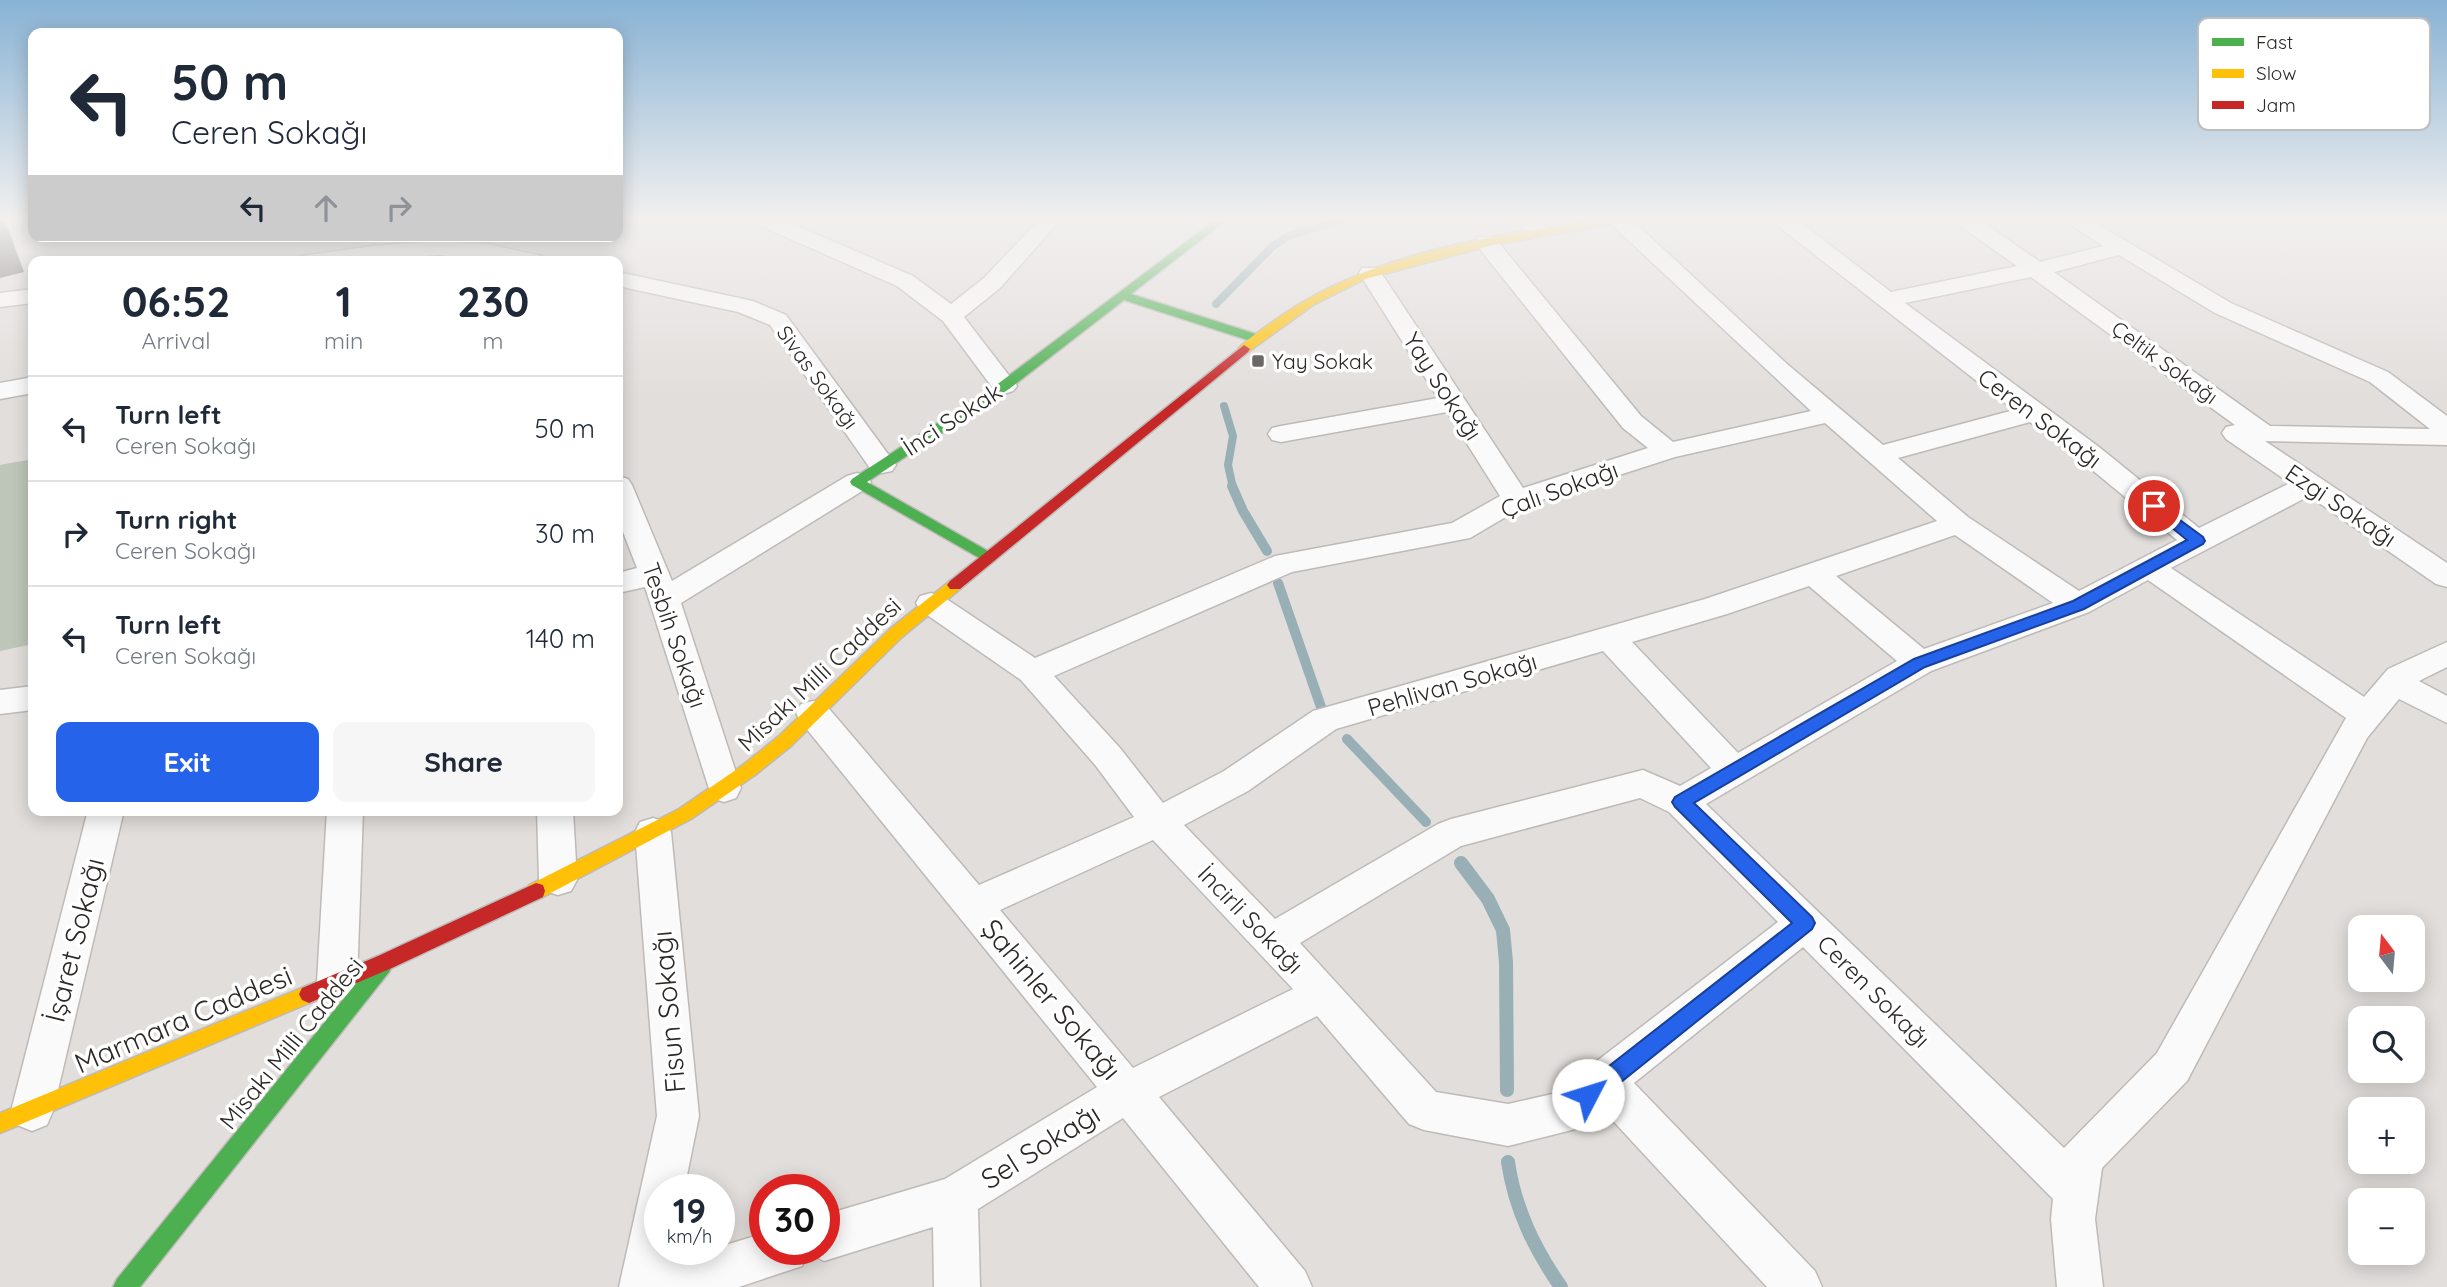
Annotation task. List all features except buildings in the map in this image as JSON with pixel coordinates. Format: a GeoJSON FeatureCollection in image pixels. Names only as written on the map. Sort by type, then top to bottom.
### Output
{"type":"FeatureCollection","features":[{"type":"Feature","properties":{"kind":"street"},"geometry":{"type":"LineString","coordinates":[[898,278],[951,316],[1004,386]]}},
{"type":"Feature","properties":{"kind":"street"},"geometry":{"type":"LineString","coordinates":[[951,316],[997,278]]}},
{"type":"Feature","properties":{"kind":"street","name":"İnci Sokak"},"geometry":{"type":"LineString","coordinates":[[623,583],[661,586],[857,482],[1004,386],[1148,278]]}},
{"type":"Feature","properties":{"kind":"street","name":"Misakı Milli Caddesi"},"geometry":{"type":"LineString","coordinates":[[125,1287],[385,961],[653,832],[724,788],[785,741],[931,603],[1258,339],[1310,302],[1360,278]]}},
{"type":"Feature","properties":{"kind":"street","name":"Yay Sokağı"},"geometry":{"type":"LineString","coordinates":[[1373,278],[1516,499]]}},
{"type":"Feature","properties":{"kind":"street"},"geometry":{"type":"LineString","coordinates":[[1515,278],[1632,422],[1668,451]]}},
{"type":"Feature","properties":{"kind":"street"},"geometry":{"type":"LineString","coordinates":[[1685,278],[1778,369],[1958,524],[2078,605]]}},
{"type":"Feature","properties":{"kind":"street","name":"Ceren Sokağı"},"geometry":{"type":"LineString","coordinates":[[1858,278],[2089,453],[2197,541]]}},
{"type":"Feature","properties":{"kind":"street"},"geometry":{"type":"LineString","coordinates":[[1886,300],[1994,278]]}},
{"type":"Feature","properties":{"kind":"street","name":"Çeltik Sokağı"},"geometry":{"type":"LineString","coordinates":[[2050,278],[2263,433]]}},
{"type":"Feature","properties":{"kind":"street"},"geometry":{"type":"LineString","coordinates":[[2173,278],[2223,308],[2379,377],[2447,429]]}},
{"type":"Feature","properties":{"kind":"street","name":"Sivas Sokağı"},"geometry":{"type":"LineString","coordinates":[[623,280],[746,306],[778,320],[882,465]]}},
{"type":"Feature","properties":{"kind":"street"},"geometry":{"type":"LineString","coordinates":[[1125,296],[1258,339]]}},
{"type":"Feature","properties":{"kind":"street"},"geometry":{"type":"LineString","coordinates":[[0,300],[28,297]]}},
{"type":"Feature","properties":{"kind":"street"},"geometry":{"type":"LineString","coordinates":[[0,391],[28,386]]}},
{"type":"Feature","properties":{"kind":"street"},"geometry":{"type":"LineString","coordinates":[[1281,434],[1454,403]]}},
{"type":"Feature","properties":{"kind":"street"},"geometry":{"type":"LineString","coordinates":[[1878,455],[2034,413]]}},
{"type":"Feature","properties":{"kind":"street","name":"Çalı Sokağı"},"geometry":{"type":"LineString","coordinates":[[1032,672],[1285,564],[1460,531],[1516,499],[1668,451],[1830,414]]}},
{"type":"Feature","properties":{"kind":"street","name":"Ezgi Sokağı"},"geometry":{"type":"LineString","coordinates":[[2263,433],[2235,433],[2447,576]]}},
{"type":"Feature","properties":{"kind":"street"},"geometry":{"type":"LineString","coordinates":[[2263,433],[2447,437]]}},
{"type":"Feature","properties":{"kind":"street"},"geometry":{"type":"LineString","coordinates":[[857,482],[988,557]]}},
{"type":"Feature","properties":{"kind":"street"},"geometry":{"type":"LineString","coordinates":[[1681,802],[1920,663],[2078,605],[2311,484]]}},
{"type":"Feature","properties":{"kind":"street","name":"Tesbih Sokağı"},"geometry":{"type":"LineString","coordinates":[[623,497],[661,586],[724,788]]}},
{"type":"Feature","properties":{"kind":"street","name":"Pehlivan Sokağı"},"geometry":{"type":"LineString","coordinates":[[973,905],[1158,822],[1236,781],[1325,720],[1716,607],[1958,524]]}},
{"type":"Feature","properties":{"kind":"street"},"geometry":{"type":"LineString","coordinates":[[2149,567],[2368,716]]}},
{"type":"Feature","properties":{"kind":"street"},"geometry":{"type":"LineString","coordinates":[[1814,574],[1920,663]]}},
{"type":"Feature","properties":{"kind":"street","name":"İncirli Sokağı"},"geometry":{"type":"LineString","coordinates":[[931,603],[1032,672],[1108,757],[1158,822],[1323,994],[1423,1110],[1508,1125],[1572,1110],[1604,1081],[1805,923]]}},
{"type":"Feature","properties":{"kind":"street"},"geometry":{"type":"LineString","coordinates":[[1610,638],[1734,771]]}},
{"type":"Feature","properties":{"kind":"street"},"geometry":{"type":"LineString","coordinates":[[2080,1287],[2073,1219],[2081,1158],[2172,1067],[2355,730],[2395,682],[2447,653]]}},
{"type":"Feature","properties":{"kind":"street"},"geometry":{"type":"LineString","coordinates":[[2395,682],[2447,711]]}},
{"type":"Feature","properties":{"kind":"street"},"geometry":{"type":"LineString","coordinates":[[0,702],[28,699]]}},
{"type":"Feature","properties":{"kind":"street","name":"Şahinler Sokağı"},"geometry":{"type":"LineString","coordinates":[[813,713],[1289,1287]]}},
{"type":"Feature","properties":{"kind":"street","name":"Ceren Sokağı"},"geometry":{"type":"LineString","coordinates":[[1272,940],[1451,834],[1643,784],[1681,802],[2077,1191]]}},
{"type":"Feature","properties":{"kind":"street","name":"İşaret Sokağı"},"geometry":{"type":"LineString","coordinates":[[16,1117],[104,816]]}},
{"type":"Feature","properties":{"kind":"street"},"geometry":{"type":"LineString","coordinates":[[337,982],[345,816]]}},
{"type":"Feature","properties":{"kind":"street"},"geometry":{"type":"LineString","coordinates":[[555,816],[558,880]]}},
{"type":"Feature","properties":{"kind":"street","name":"Fisun Sokağı"},"geometry":{"type":"LineString","coordinates":[[653,832],[678,1116],[665,1174]]}},
{"type":"Feature","properties":{"kind":"street","name":"Marmara Caddesi"},"geometry":{"type":"LineString","coordinates":[[16,1117],[385,961]]}},
{"type":"Feature","properties":{"kind":"street","name":"Sel Sokağı"},"geometry":{"type":"LineString","coordinates":[[840,1233],[955,1198],[1129,1091],[1323,994]]}},
{"type":"Feature","properties":{"kind":"street"},"geometry":{"type":"LineString","coordinates":[[1604,1081],[1799,1287]]}},
{"type":"Feature","properties":{"kind":"street"},"geometry":{"type":"LineString","coordinates":[[955,1198],[957,1287]]}},
{"type":"Feature","properties":{"kind":"street"},"geometry":{"type":"LineString","coordinates":[[662,1287],[749,1261]]}},
{"type":"Feature","properties":{"kind":"street"},"geometry":{"type":"LineString","coordinates":[[642,1287],[647,1265]]}},
{"type":"Feature","properties":{"kind":"shaded area"},"geometry":{"type":"Polygon","coordinates":[[[28,460],[28,645],[0,651],[0,465],[28,460]]]}},
{"type":"Feature","properties":{"kind":"waterway"},"geometry":{"type":"LineString","coordinates":[[1216,304],[1241,278]]}},
{"type":"Feature","properties":{"kind":"waterway"},"geometry":{"type":"LineString","coordinates":[[1224,406],[1233,436],[1228,465],[1233,488]]}},
{"type":"Feature","properties":{"kind":"waterway"},"geometry":{"type":"LineString","coordinates":[[1232,486],[1243,511],[1267,551]]}},
{"type":"Feature","properties":{"kind":"waterway"},"geometry":{"type":"LineString","coordinates":[[1278,583],[1321,707]]}},
{"type":"Feature","properties":{"kind":"waterway"},"geometry":{"type":"LineString","coordinates":[[1347,739],[1426,822]]}},
{"type":"Feature","properties":{"kind":"waterway"},"geometry":{"type":"LineString","coordinates":[[1461,863],[1488,899],[1503,930],[1506,962],[1507,1090]]}},
{"type":"Feature","properties":{"kind":"waterway"},"geometry":{"type":"LineString","coordinates":[[1508,1162],[1515,1196],[1527,1228],[1561,1287]]}},
{"type":"Feature","properties":{"kind":"traffic: fast"},"geometry":{"type":"LineString","coordinates":[[988,557],[857,482],[1004,386],[1145,278]]}},
{"type":"Feature","properties":{"kind":"traffic: fast"},"geometry":{"type":"LineString","coordinates":[[1125,296],[1258,339]]}},
{"type":"Feature","properties":{"kind":"traffic: fast"},"geometry":{"type":"LineString","coordinates":[[125,1287],[382,966]]}},
{"type":"Feature","properties":{"kind":"traffic: slow"},"geometry":{"type":"LineString","coordinates":[[1244,349],[1309,302],[1358,278]]}},
{"type":"Feature","properties":{"kind":"traffic: slow"},"geometry":{"type":"LineString","coordinates":[[536,891],[685,814],[749,770],[785,741],[896,633],[955,585]]}},
{"type":"Feature","properties":{"kind":"traffic: slow"},"geometry":{"type":"LineString","coordinates":[[0,1123],[309,994]]}},
{"type":"Feature","properties":{"kind":"traffic: jam"},"geometry":{"type":"LineString","coordinates":[[955,585],[1244,349]]}},
{"type":"Feature","properties":{"kind":"traffic: jam"},"geometry":{"type":"LineString","coordinates":[[309,994],[385,962],[536,891]]}},
{"type":"Feature","properties":{"kind":"place","name":"Yay Sokak"},"geometry":{"type":"Point","coordinates":[1258,361]}},
{"type":"Feature","properties":{"kind":"route"},"geometry":{"type":"LineString","coordinates":[[1588,1095],[1805,923],[1681,802],[1920,663],[2078,605],[2197,541],[2154,506]]}}]}
